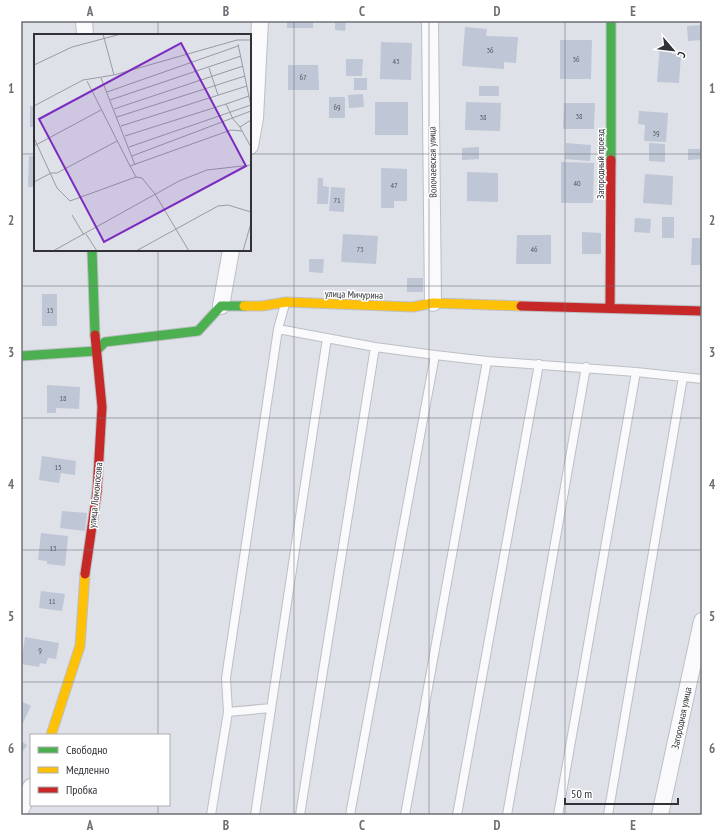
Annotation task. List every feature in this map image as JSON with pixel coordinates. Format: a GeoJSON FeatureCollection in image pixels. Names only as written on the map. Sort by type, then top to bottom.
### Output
{"type":"FeatureCollection","features":[{"type":"Feature","properties":{"kind":"street"},"geometry":{"type":"LineString","coordinates":[[84,21],[85,34]]}},
{"type":"Feature","properties":{"kind":"street"},"geometry":{"type":"LineString","coordinates":[[251,140],[255,118],[260,21]]}},
{"type":"Feature","properties":{"kind":"street","name":"Волочаевская улица"},"geometry":{"type":"LineString","coordinates":[[430,21],[433,304]]}},
{"type":"Feature","properties":{"kind":"street","name":"Загородный проезд"},"geometry":{"type":"LineString","coordinates":[[610,308],[611,21]]}},
{"type":"Feature","properties":{"kind":"street","name":"улица Ломоносова"},"geometry":{"type":"LineString","coordinates":[[51,734],[80,646],[85,567],[97,492],[101,415],[96,351],[92,251]]}},
{"type":"Feature","properties":{"kind":"street"},"geometry":{"type":"LineString","coordinates":[[21,356],[96,351],[105,342],[198,331],[221,306],[231,251]]}},
{"type":"Feature","properties":{"kind":"street","name":"улица Мичурина"},"geometry":{"type":"LineString","coordinates":[[221,306],[262,306],[286,302],[413,307],[433,304],[702,311]]}},
{"type":"Feature","properties":{"kind":"street","name":"Загородная улица"},"geometry":{"type":"LineString","coordinates":[[660,815],[702,621]]}},
{"type":"Feature","properties":{"kind":"street"},"geometry":{"type":"LineString","coordinates":[[21,809],[30,789]]}},
{"type":"Feature","properties":{"kind":"lane"},"geometry":{"type":"LineString","coordinates":[[211,815],[228,712],[226,678],[278,329],[286,302]]}},
{"type":"Feature","properties":{"kind":"lane"},"geometry":{"type":"LineString","coordinates":[[278,329],[375,347],[435,355],[487,361],[586,367],[702,379]]}},
{"type":"Feature","properties":{"kind":"lane"},"geometry":{"type":"LineString","coordinates":[[255,815],[327,338]]}},
{"type":"Feature","properties":{"kind":"lane"},"geometry":{"type":"LineString","coordinates":[[300,815],[375,347]]}},
{"type":"Feature","properties":{"kind":"lane"},"geometry":{"type":"LineString","coordinates":[[350,815],[435,355]]}},
{"type":"Feature","properties":{"kind":"lane"},"geometry":{"type":"LineString","coordinates":[[405,815],[487,361]]}},
{"type":"Feature","properties":{"kind":"lane"},"geometry":{"type":"LineString","coordinates":[[457,815],[539,364]]}},
{"type":"Feature","properties":{"kind":"lane"},"geometry":{"type":"LineString","coordinates":[[507,815],[586,367]]}},
{"type":"Feature","properties":{"kind":"lane"},"geometry":{"type":"LineString","coordinates":[[558,815],[636,372]]}},
{"type":"Feature","properties":{"kind":"lane"},"geometry":{"type":"LineString","coordinates":[[608,815],[683,377]]}},
{"type":"Feature","properties":{"kind":"lane"},"geometry":{"type":"LineString","coordinates":[[228,712],[271,708]]}},
{"type":"Feature","properties":{"kind":"building"},"geometry":{"type":"Polygon","coordinates":[[[287,21],[313,21],[313,28],[287,28],[287,21]]]}},
{"type":"Feature","properties":{"kind":"building"},"geometry":{"type":"Polygon","coordinates":[[[335,21],[346,21],[345,31],[335,30],[335,21]]]}},
{"type":"Feature","properties":{"kind":"building"},"geometry":{"type":"Polygon","coordinates":[[[702,25],[702,40],[688,41],[687,26],[702,25]]]}},
{"type":"Feature","properties":{"kind":"building"},"geometry":{"type":"Polygon","coordinates":[[[465,27],[487,29],[486,36],[518,37],[516,63],[504,62],[504,69],[462,66],[465,27]]]}},
{"type":"Feature","properties":{"kind":"building"},"geometry":{"type":"Polygon","coordinates":[[[560,40],[592,40],[591,79],[560,79],[560,40]]]}},
{"type":"Feature","properties":{"kind":"building"},"geometry":{"type":"Polygon","coordinates":[[[381,42],[412,43],[411,80],[380,79],[381,42]]]}},
{"type":"Feature","properties":{"kind":"building"},"geometry":{"type":"Polygon","coordinates":[[[660,45],[672,46],[672,54],[681,55],[679,83],[657,82],[660,45]]]}},
{"type":"Feature","properties":{"kind":"building"},"geometry":{"type":"Polygon","coordinates":[[[346,59],[363,59],[362,76],[346,76],[346,59]]]}},
{"type":"Feature","properties":{"kind":"building"},"geometry":{"type":"Polygon","coordinates":[[[288,65],[318,65],[319,90],[288,90],[288,65]]]}},
{"type":"Feature","properties":{"kind":"building"},"geometry":{"type":"Polygon","coordinates":[[[354,78],[367,78],[367,90],[354,90],[354,78]]]}},
{"type":"Feature","properties":{"kind":"building"},"geometry":{"type":"Polygon","coordinates":[[[479,86],[499,86],[499,96],[479,96],[479,86]]]}},
{"type":"Feature","properties":{"kind":"building"},"geometry":{"type":"Polygon","coordinates":[[[363,94],[364,107],[349,108],[348,95],[363,94]]]}},
{"type":"Feature","properties":{"kind":"building"},"geometry":{"type":"Polygon","coordinates":[[[329,97],[345,97],[345,118],[329,118],[329,97]]]}},
{"type":"Feature","properties":{"kind":"building"},"geometry":{"type":"Polygon","coordinates":[[[375,102],[408,102],[408,135],[375,135],[375,102]]]}},
{"type":"Feature","properties":{"kind":"building"},"geometry":{"type":"Polygon","coordinates":[[[466,102],[501,103],[500,131],[465,130],[466,102]]]}},
{"type":"Feature","properties":{"kind":"building"},"geometry":{"type":"Polygon","coordinates":[[[564,103],[595,103],[594,129],[563,129],[564,103]]]}},
{"type":"Feature","properties":{"kind":"building"},"geometry":{"type":"Polygon","coordinates":[[[30,106],[34,106],[34,127],[30,127],[30,106]]]}},
{"type":"Feature","properties":{"kind":"building"},"geometry":{"type":"Polygon","coordinates":[[[639,111],[668,113],[666,142],[644,141],[645,125],[638,124],[639,111]]]}},
{"type":"Feature","properties":{"kind":"building"},"geometry":{"type":"Polygon","coordinates":[[[566,143],[591,145],[590,161],[565,159],[566,143]]]}},
{"type":"Feature","properties":{"kind":"building"},"geometry":{"type":"Polygon","coordinates":[[[649,143],[665,144],[665,162],[649,161],[649,143]]]}},
{"type":"Feature","properties":{"kind":"building"},"geometry":{"type":"Polygon","coordinates":[[[479,147],[479,159],[462,160],[462,148],[479,147]]]}},
{"type":"Feature","properties":{"kind":"building"},"geometry":{"type":"Polygon","coordinates":[[[688,149],[702,149],[702,159],[688,160],[688,149]]]}},
{"type":"Feature","properties":{"kind":"building"},"geometry":{"type":"Polygon","coordinates":[[[29,156],[34,156],[34,187],[28,187],[29,156]]]}},
{"type":"Feature","properties":{"kind":"building"},"geometry":{"type":"Polygon","coordinates":[[[561,162],[594,163],[593,203],[561,203],[561,162]]]}},
{"type":"Feature","properties":{"kind":"building"},"geometry":{"type":"Polygon","coordinates":[[[381,168],[407,169],[407,201],[394,201],[394,208],[381,208],[381,168]]]}},
{"type":"Feature","properties":{"kind":"building"},"geometry":{"type":"Polygon","coordinates":[[[467,172],[498,173],[498,202],[467,201],[467,172]]]}},
{"type":"Feature","properties":{"kind":"building"},"geometry":{"type":"Polygon","coordinates":[[[645,174],[673,176],[672,205],[643,203],[645,174]]]}},
{"type":"Feature","properties":{"kind":"building"},"geometry":{"type":"Polygon","coordinates":[[[318,178],[323,178],[323,186],[329,187],[328,204],[317,204],[318,178]]]}},
{"type":"Feature","properties":{"kind":"building"},"geometry":{"type":"Polygon","coordinates":[[[331,187],[345,188],[344,212],[329,211],[331,187]]]}},
{"type":"Feature","properties":{"kind":"building"},"geometry":{"type":"Polygon","coordinates":[[[662,217],[674,217],[674,238],[662,238],[662,217]]]}},
{"type":"Feature","properties":{"kind":"building"},"geometry":{"type":"Polygon","coordinates":[[[635,218],[651,219],[650,233],[634,232],[635,218]]]}},
{"type":"Feature","properties":{"kind":"building"},"geometry":{"type":"Polygon","coordinates":[[[582,232],[601,233],[601,254],[582,254],[582,232]]]}},
{"type":"Feature","properties":{"kind":"building"},"geometry":{"type":"Polygon","coordinates":[[[343,234],[378,236],[376,264],[341,262],[343,234]]]}},
{"type":"Feature","properties":{"kind":"building"},"geometry":{"type":"Polygon","coordinates":[[[517,235],[551,235],[551,264],[516,264],[517,235]]]}},
{"type":"Feature","properties":{"kind":"building"},"geometry":{"type":"Polygon","coordinates":[[[692,238],[702,238],[702,265],[691,265],[692,238]]]}},
{"type":"Feature","properties":{"kind":"building"},"geometry":{"type":"Polygon","coordinates":[[[309,259],[324,259],[323,273],[309,272],[309,259]]]}},
{"type":"Feature","properties":{"kind":"building"},"geometry":{"type":"Polygon","coordinates":[[[407,278],[423,278],[423,292],[407,292],[407,278]]]}},
{"type":"Feature","properties":{"kind":"building"},"geometry":{"type":"Polygon","coordinates":[[[42,294],[57,294],[57,326],[42,326],[42,294]]]}},
{"type":"Feature","properties":{"kind":"building"},"geometry":{"type":"Polygon","coordinates":[[[47,385],[80,387],[79,409],[56,408],[56,413],[47,413],[47,385]]]}},
{"type":"Feature","properties":{"kind":"building"},"geometry":{"type":"Polygon","coordinates":[[[42,456],[76,461],[75,475],[61,473],[59,483],[39,480],[42,456]]]}},
{"type":"Feature","properties":{"kind":"building"},"geometry":{"type":"Polygon","coordinates":[[[62,511],[87,513],[85,531],[60,528],[62,511]]]}},
{"type":"Feature","properties":{"kind":"building"},"geometry":{"type":"Polygon","coordinates":[[[41,533],[68,536],[65,566],[47,564],[47,561],[38,560],[41,533]]]}},
{"type":"Feature","properties":{"kind":"building"},"geometry":{"type":"Polygon","coordinates":[[[41,591],[65,594],[62,611],[39,608],[41,591]]]}},
{"type":"Feature","properties":{"kind":"building"},"geometry":{"type":"Polygon","coordinates":[[[25,637],[59,643],[56,659],[48,658],[46,664],[40,663],[39,667],[21,664],[25,637]]]}},
{"type":"Feature","properties":{"kind":"building"},"geometry":{"type":"Polygon","coordinates":[[[21,701],[31,706],[21,727],[21,701]]]}},
{"type":"Feature","properties":{"kind":"building"},"geometry":{"type":"Polygon","coordinates":[[[21,741],[27,745],[21,754],[21,741]]]}},
{"type":"Feature","properties":{"kind":"traffic: fast"},"geometry":{"type":"LineString","coordinates":[[611,21],[611,160]]}},
{"type":"Feature","properties":{"kind":"traffic: fast"},"geometry":{"type":"LineString","coordinates":[[92,251],[95,335]]}},
{"type":"Feature","properties":{"kind":"traffic: fast"},"geometry":{"type":"LineString","coordinates":[[21,356],[96,351],[105,342],[198,331],[221,306],[244,306]]}},
{"type":"Feature","properties":{"kind":"traffic: slow"},"geometry":{"type":"LineString","coordinates":[[244,306],[262,306],[286,302],[413,307],[433,303],[521,306]]}},
{"type":"Feature","properties":{"kind":"traffic: slow"},"geometry":{"type":"LineString","coordinates":[[51,734],[80,646],[85,574]]}},
{"type":"Feature","properties":{"kind":"traffic: jam"},"geometry":{"type":"LineString","coordinates":[[610,308],[611,160]]}},
{"type":"Feature","properties":{"kind":"traffic: jam"},"geometry":{"type":"LineString","coordinates":[[521,306],[702,311]]}},
{"type":"Feature","properties":{"kind":"traffic: jam"},"geometry":{"type":"LineString","coordinates":[[85,574],[97,492],[102,407],[95,335]]}}]}
